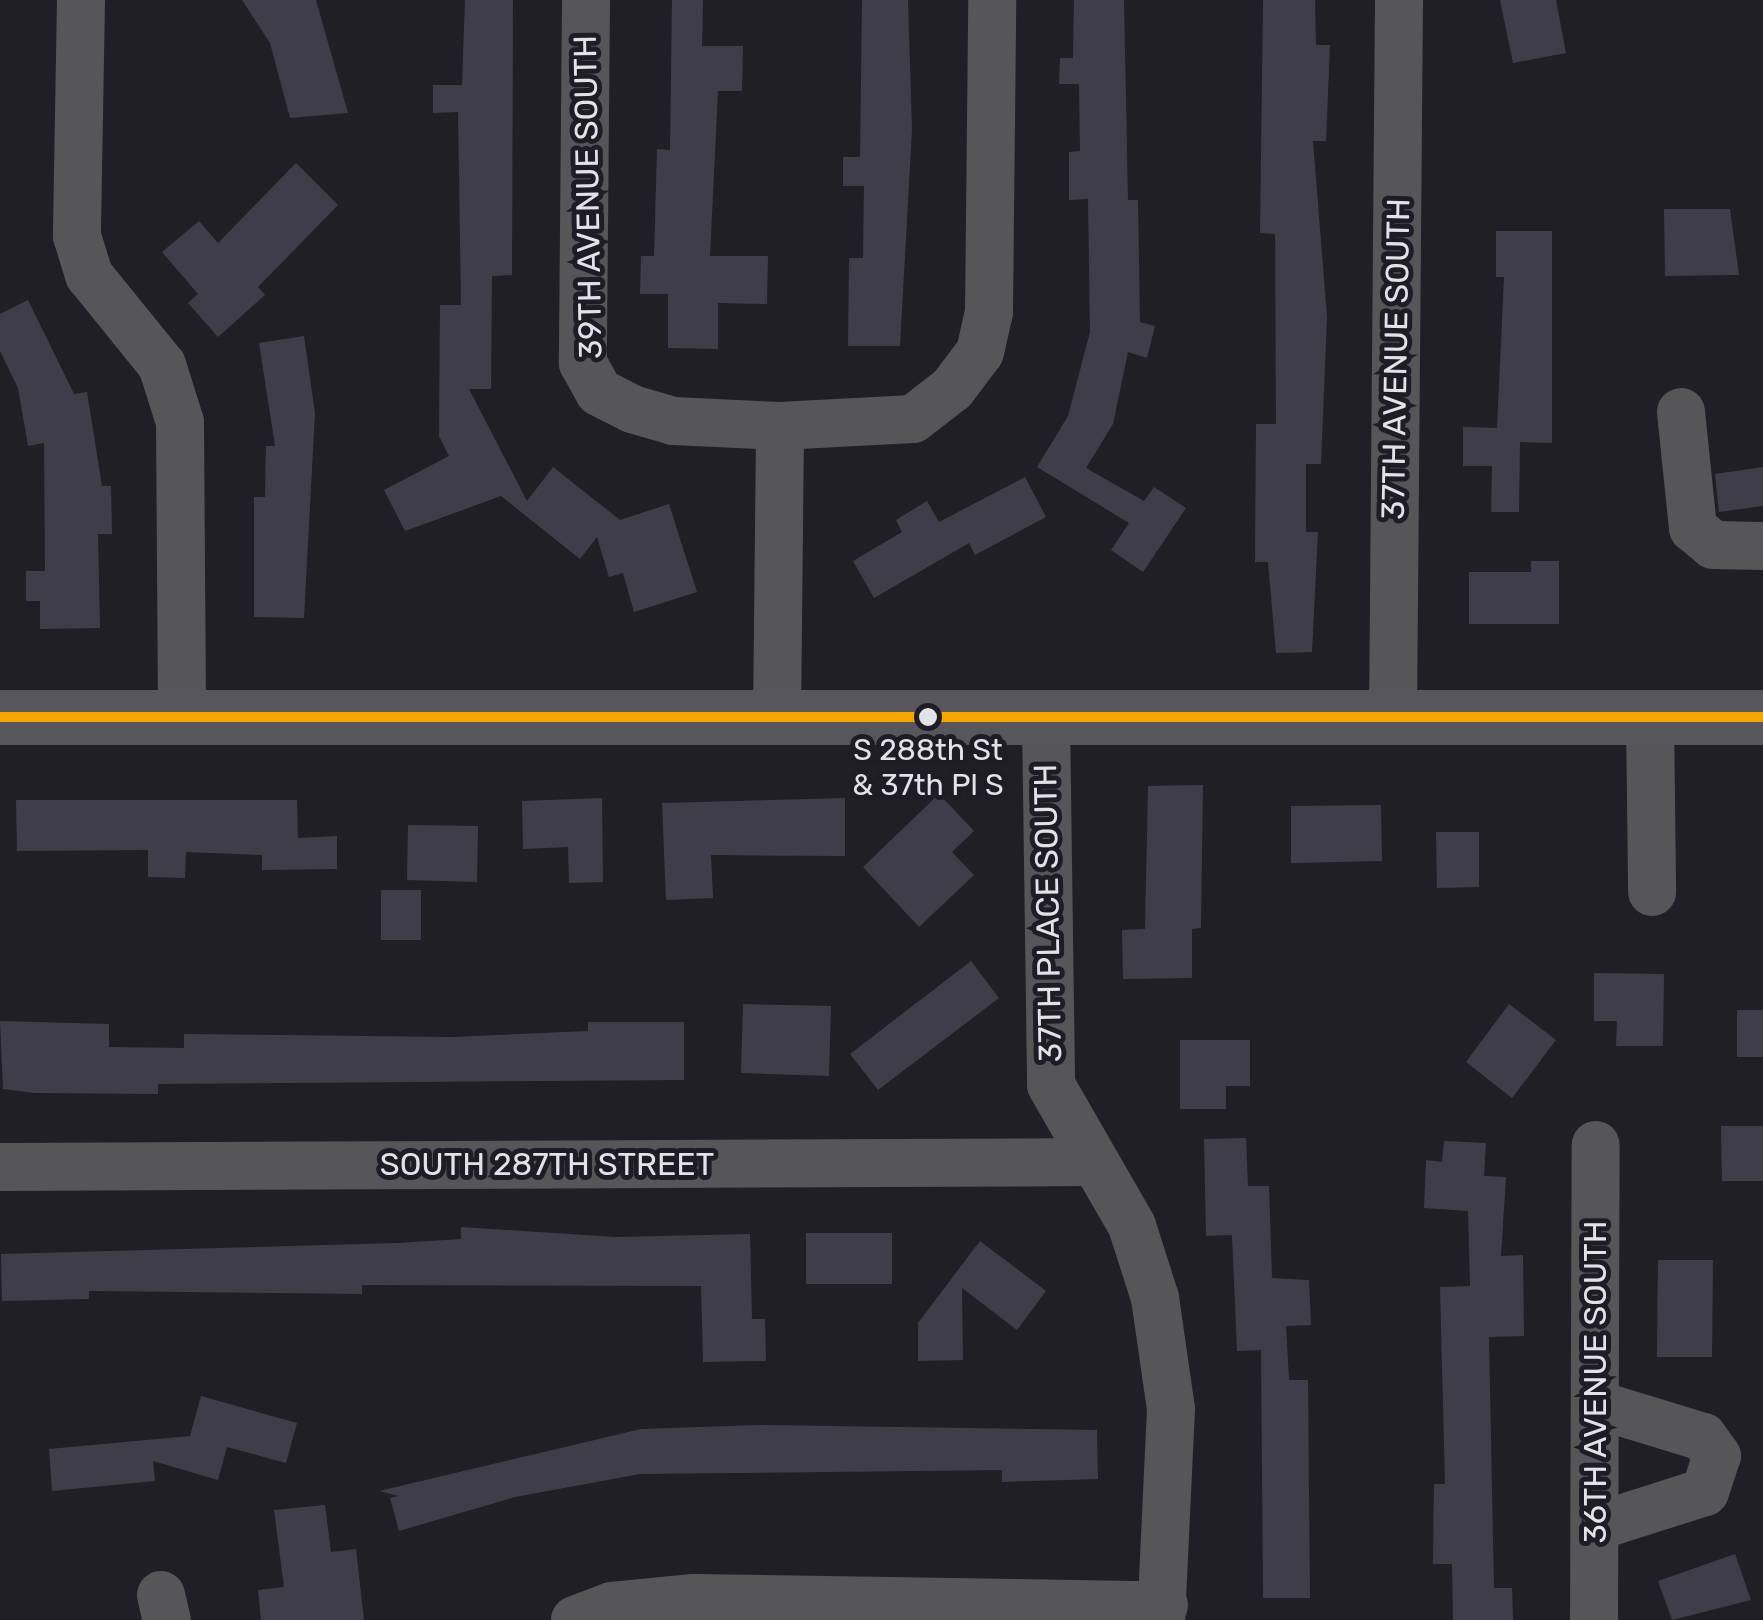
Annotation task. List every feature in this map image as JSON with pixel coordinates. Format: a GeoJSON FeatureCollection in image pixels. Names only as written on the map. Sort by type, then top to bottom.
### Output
{"type":"FeatureCollection","features":[{"type":"Feature","properties":{"kind":"main road"},"geometry":{"type":"LineString","coordinates":[[0,717],[182,713],[777,719],[1763,717]]}},
{"type":"Feature","properties":{"kind":"street"},"geometry":{"type":"LineString","coordinates":[[81,0],[77,236],[89,275],[162,365],[180,422],[182,713]]}},
{"type":"Feature","properties":{"kind":"street","name":"39TH AVENUE SOUTH"},"geometry":{"type":"LineString","coordinates":[[586,0],[583,348],[599,392],[673,421],[780,426]]}},
{"type":"Feature","properties":{"kind":"street"},"geometry":{"type":"LineString","coordinates":[[777,719],[780,426],[913,418],[952,389],[980,352],[989,312],[992,0]]}},
{"type":"Feature","properties":{"kind":"street","name":"37TH AVENUE SOUTH"},"geometry":{"type":"LineString","coordinates":[[1393,717],[1399,0]]}},
{"type":"Feature","properties":{"kind":"street"},"geometry":{"type":"LineString","coordinates":[[1681,412],[1694,528],[1713,544],[1763,546]]}},
{"type":"Feature","properties":{"kind":"street"},"geometry":{"type":"LineString","coordinates":[[1650,717],[1652,892]]}},
{"type":"Feature","properties":{"kind":"street","name":"37TH PLACE SOUTH"},"geometry":{"type":"LineString","coordinates":[[1046,719],[1046,1047],[1051,1085],[1132,1226],[1155,1298],[1171,1409],[1162,1612]]}},
{"type":"Feature","properties":{"kind":"street","name":"36TH AVENUE SOUTH"},"geometry":{"type":"LineString","coordinates":[[1594,1620],[1596,1144]]}},
{"type":"Feature","properties":{"kind":"street","name":"SOUTH 287TH STREET"},"geometry":{"type":"LineString","coordinates":[[0,1167],[1094,1162]]}},
{"type":"Feature","properties":{"kind":"street"},"geometry":{"type":"LineString","coordinates":[[1595,1404],[1703,1438],[1716,1456],[1705,1492],[1595,1527]]}},
{"type":"Feature","properties":{"kind":"street"},"geometry":{"type":"LineString","coordinates":[[600,1615],[694,1598],[1162,1612]]}},
{"type":"Feature","properties":{"kind":"building"},"geometry":{"type":"Polygon","coordinates":[[[242,0],[316,0],[348,113],[290,118],[270,43],[242,0]]]}},
{"type":"Feature","properties":{"kind":"building"},"geometry":{"type":"Polygon","coordinates":[[[465,0],[513,0],[512,275],[492,276],[491,389],[469,389],[527,501],[553,467],[620,520],[669,504],[697,592],[634,612],[623,573],[609,577],[597,537],[580,559],[501,496],[405,531],[384,490],[449,456],[439,436],[440,305],[461,305],[458,112],[433,113],[433,85],[462,85],[465,0]]]}},
{"type":"Feature","properties":{"kind":"building"},"geometry":{"type":"Polygon","coordinates":[[[672,0],[703,0],[702,46],[743,46],[742,91],[718,91],[710,256],[768,256],[767,304],[718,303],[718,349],[668,348],[668,294],[640,294],[641,256],[654,256],[657,149],[670,150],[672,0]]]}},
{"type":"Feature","properties":{"kind":"building"},"geometry":{"type":"Polygon","coordinates":[[[862,0],[908,0],[912,130],[900,346],[848,346],[849,258],[863,258],[864,186],[843,186],[843,157],[860,157],[862,0]]]}},
{"type":"Feature","properties":{"kind":"building"},"geometry":{"type":"Polygon","coordinates":[[[1074,0],[1124,0],[1128,200],[1138,200],[1140,322],[1155,326],[1147,358],[1128,352],[1113,424],[1086,468],[1144,501],[1154,487],[1186,508],[1143,572],[1111,550],[1129,523],[1037,467],[1068,416],[1090,332],[1088,199],[1069,200],[1069,152],[1080,151],[1079,84],[1059,84],[1060,58],[1073,58],[1074,0]]]}},
{"type":"Feature","properties":{"kind":"building"},"geometry":{"type":"Polygon","coordinates":[[[1263,0],[1315,0],[1316,45],[1330,45],[1326,141],[1313,141],[1327,317],[1321,464],[1306,464],[1306,532],[1318,532],[1312,652],[1276,653],[1268,562],[1255,562],[1256,424],[1276,424],[1275,234],[1260,233],[1263,0]]]}},
{"type":"Feature","properties":{"kind":"building"},"geometry":{"type":"Polygon","coordinates":[[[1500,0],[1556,0],[1566,53],[1513,63],[1500,0]]]}},
{"type":"Feature","properties":{"kind":"building"},"geometry":{"type":"Polygon","coordinates":[[[296,163],[338,205],[258,287],[265,295],[218,337],[188,303],[198,294],[162,252],[199,221],[218,243],[296,163]]]}},
{"type":"Feature","properties":{"kind":"building"},"geometry":{"type":"Polygon","coordinates":[[[1664,209],[1730,209],[1739,275],[1665,276],[1664,209]]]}},
{"type":"Feature","properties":{"kind":"building"},"geometry":{"type":"Polygon","coordinates":[[[1496,231],[1552,231],[1552,443],[1520,442],[1519,512],[1491,512],[1492,466],[1463,466],[1463,427],[1497,428],[1504,277],[1496,277],[1496,231]]]}},
{"type":"Feature","properties":{"kind":"building"},"geometry":{"type":"Polygon","coordinates":[[[28,300],[74,394],[87,392],[102,486],[111,486],[112,534],[98,534],[100,628],[40,629],[40,601],[26,601],[26,571],[45,571],[44,443],[28,446],[18,388],[0,351],[0,314],[28,300]]]}},
{"type":"Feature","properties":{"kind":"building"},"geometry":{"type":"Polygon","coordinates":[[[304,336],[315,413],[304,618],[254,617],[254,497],[265,497],[266,446],[275,446],[259,343],[304,336]]]}},
{"type":"Feature","properties":{"kind":"building"},"geometry":{"type":"Polygon","coordinates":[[[1763,467],[1763,506],[1719,512],[1715,474],[1763,467]]]}},
{"type":"Feature","properties":{"kind":"building"},"geometry":{"type":"Polygon","coordinates":[[[1025,477],[1046,517],[975,555],[969,543],[874,598],[853,561],[902,532],[896,520],[927,501],[939,522],[1025,477]]]}},
{"type":"Feature","properties":{"kind":"building"},"geometry":{"type":"Polygon","coordinates":[[[1531,561],[1559,561],[1559,624],[1469,624],[1469,572],[1531,572],[1531,561]]]}},
{"type":"Feature","properties":{"kind":"building"},"geometry":{"type":"Polygon","coordinates":[[[1203,785],[1201,928],[1192,929],[1192,978],[1123,979],[1122,930],[1145,929],[1148,786],[1203,785]]]}},
{"type":"Feature","properties":{"kind":"building"},"geometry":{"type":"Polygon","coordinates":[[[939,794],[974,831],[952,852],[974,875],[919,927],[863,867],[939,794]]]}},
{"type":"Feature","properties":{"kind":"building"},"geometry":{"type":"Polygon","coordinates":[[[602,798],[603,882],[569,883],[568,847],[523,849],[522,801],[602,798]]]}},
{"type":"Feature","properties":{"kind":"building"},"geometry":{"type":"Polygon","coordinates":[[[845,798],[845,856],[711,855],[713,898],[666,900],[662,803],[845,798]]]}},
{"type":"Feature","properties":{"kind":"building"},"geometry":{"type":"Polygon","coordinates":[[[16,800],[297,800],[298,838],[337,836],[337,869],[262,870],[262,855],[186,852],[185,878],[148,877],[148,850],[17,851],[16,800]]]}},
{"type":"Feature","properties":{"kind":"building"},"geometry":{"type":"Polygon","coordinates":[[[1381,805],[1382,861],[1291,863],[1291,806],[1381,805]]]}},
{"type":"Feature","properties":{"kind":"building"},"geometry":{"type":"Polygon","coordinates":[[[408,825],[478,826],[477,882],[407,880],[408,825]]]}},
{"type":"Feature","properties":{"kind":"building"},"geometry":{"type":"Polygon","coordinates":[[[1436,832],[1479,832],[1479,887],[1437,888],[1436,832]]]}},
{"type":"Feature","properties":{"kind":"building"},"geometry":{"type":"Polygon","coordinates":[[[381,890],[421,890],[421,940],[381,940],[381,890]]]}},
{"type":"Feature","properties":{"kind":"building"},"geometry":{"type":"Polygon","coordinates":[[[971,961],[999,998],[878,1090],[850,1054],[971,961]]]}},
{"type":"Feature","properties":{"kind":"building"},"geometry":{"type":"Polygon","coordinates":[[[1594,973],[1664,974],[1663,1046],[1616,1046],[1617,1021],[1594,1021],[1594,973]]]}},
{"type":"Feature","properties":{"kind":"building"},"geometry":{"type":"Polygon","coordinates":[[[743,1004],[831,1006],[829,1076],[741,1073],[743,1004]]]}},
{"type":"Feature","properties":{"kind":"building"},"geometry":{"type":"Polygon","coordinates":[[[1509,1004],[1556,1040],[1512,1098],[1466,1062],[1509,1004]]]}},
{"type":"Feature","properties":{"kind":"building"},"geometry":{"type":"Polygon","coordinates":[[[1737,1010],[1763,1010],[1763,1057],[1737,1057],[1737,1010]]]}},
{"type":"Feature","properties":{"kind":"building"},"geometry":{"type":"Polygon","coordinates":[[[0,1021],[109,1024],[109,1047],[184,1048],[184,1034],[453,1037],[588,1031],[588,1022],[684,1022],[684,1080],[158,1084],[158,1094],[35,1093],[3,1089],[0,1021]]]}},
{"type":"Feature","properties":{"kind":"building"},"geometry":{"type":"Polygon","coordinates":[[[1180,1040],[1250,1040],[1250,1086],[1226,1086],[1226,1109],[1180,1109],[1180,1040]]]}},
{"type":"Feature","properties":{"kind":"building"},"geometry":{"type":"Polygon","coordinates":[[[1721,1126],[1763,1126],[1763,1181],[1722,1181],[1721,1126]]]}},
{"type":"Feature","properties":{"kind":"building"},"geometry":{"type":"Polygon","coordinates":[[[1246,1138],[1248,1186],[1269,1186],[1272,1278],[1309,1280],[1311,1325],[1286,1326],[1289,1380],[1308,1380],[1310,1598],[1263,1598],[1261,1350],[1237,1351],[1232,1235],[1206,1236],[1204,1139],[1246,1138]]]}},
{"type":"Feature","properties":{"kind":"building"},"geometry":{"type":"Polygon","coordinates":[[[1444,1141],[1486,1143],[1484,1176],[1506,1177],[1501,1256],[1523,1255],[1524,1336],[1489,1337],[1494,1588],[1512,1588],[1513,1620],[1453,1620],[1452,1564],[1433,1564],[1434,1484],[1445,1484],[1440,1287],[1470,1286],[1468,1211],[1424,1208],[1426,1160],[1442,1162],[1444,1141]]]}},
{"type":"Feature","properties":{"kind":"building"},"geometry":{"type":"Polygon","coordinates":[[[461,1227],[615,1237],[750,1234],[752,1319],[765,1319],[766,1361],[703,1362],[701,1286],[362,1285],[362,1294],[89,1291],[89,1299],[2,1301],[1,1254],[398,1243],[461,1239],[461,1227]]]}},
{"type":"Feature","properties":{"kind":"building"},"geometry":{"type":"Polygon","coordinates":[[[806,1233],[892,1233],[892,1284],[806,1284],[806,1233]]]}},
{"type":"Feature","properties":{"kind":"building"},"geometry":{"type":"Polygon","coordinates":[[[980,1241],[1046,1291],[1017,1330],[962,1288],[963,1360],[918,1361],[918,1323],[980,1241]]]}},
{"type":"Feature","properties":{"kind":"building"},"geometry":{"type":"Polygon","coordinates":[[[1658,1260],[1713,1260],[1712,1357],[1657,1357],[1658,1260]]]}},
{"type":"Feature","properties":{"kind":"building"},"geometry":{"type":"Polygon","coordinates":[[[201,1396],[297,1423],[286,1463],[227,1447],[218,1480],[153,1461],[155,1481],[52,1491],[49,1449],[190,1436],[201,1396]]]}},
{"type":"Feature","properties":{"kind":"building"},"geometry":{"type":"Polygon","coordinates":[[[760,1425],[1097,1430],[1098,1479],[1002,1482],[1002,1470],[640,1474],[515,1497],[399,1531],[390,1498],[399,1496],[379,1491],[641,1429],[760,1425]]]}},
{"type":"Feature","properties":{"kind":"building"},"geometry":{"type":"Polygon","coordinates":[[[325,1505],[331,1552],[356,1549],[364,1620],[261,1620],[258,1590],[284,1587],[274,1510],[325,1505]]]}},
{"type":"Feature","properties":{"kind":"building"},"geometry":{"type":"Polygon","coordinates":[[[1735,1554],[1751,1600],[1672,1620],[1658,1581],[1735,1554]]]}},
{"type":"Feature","properties":{"kind":"transit line"},"geometry":{"type":"LineString","coordinates":[[0,717],[1763,717]]}},
{"type":"Feature","properties":{"kind":"place","name":"S 288th St & 37th Pl S"},"geometry":{"type":"Point","coordinates":[928,717]}}]}
